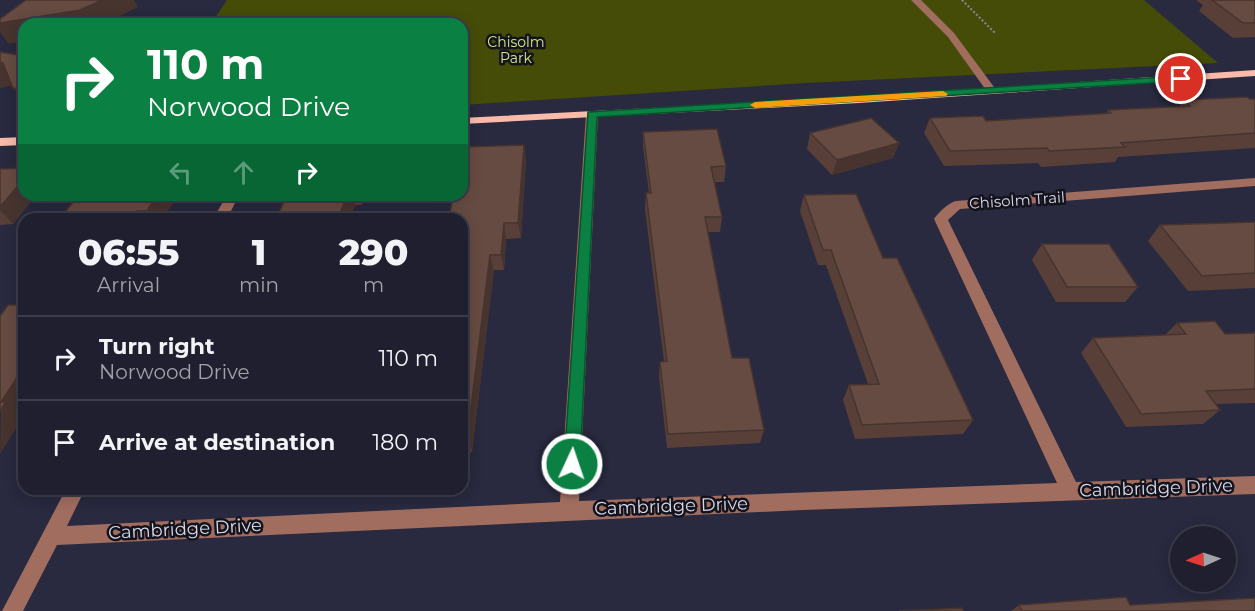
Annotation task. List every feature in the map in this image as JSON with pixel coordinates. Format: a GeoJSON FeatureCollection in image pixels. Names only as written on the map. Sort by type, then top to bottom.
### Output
{"type":"FeatureCollection","features":[{"type":"Feature","properties":{"kind":"main road"},"geometry":{"type":"LineString","coordinates":[[468,121],[992,91],[1255,73]]}},
{"type":"Feature","properties":{"kind":"main road"},"geometry":{"type":"LineString","coordinates":[[0,142],[18,141]]}},
{"type":"Feature","properties":{"kind":"street"},"geometry":{"type":"LineString","coordinates":[[916,0],[951,35],[992,91]]}},
{"type":"Feature","properties":{"kind":"street"},"geometry":{"type":"LineString","coordinates":[[569,510],[592,114]]}},
{"type":"Feature","properties":{"kind":"street","name":"Chisolm Trail"},"geometry":{"type":"LineString","coordinates":[[1070,490],[941,219],[956,205],[1255,182]]}},
{"type":"Feature","properties":{"kind":"street","name":"Cambridge Drive"},"geometry":{"type":"LineString","coordinates":[[51,536],[569,510],[1255,485]]}},
{"type":"Feature","properties":{"kind":"street"},"geometry":{"type":"LineString","coordinates":[[12,611],[73,495]]}},
{"type":"Feature","properties":{"kind":"path"},"geometry":{"type":"LineString","coordinates":[[962,0],[996,34]]}},
{"type":"Feature","properties":{"kind":"green space","name":"Chisolm Park"},"geometry":{"type":"Polygon","coordinates":[[[227,0],[1144,0],[1218,63],[806,83],[468,105],[468,18],[215,18],[227,0]]]}},
{"type":"Feature","properties":{"kind":"building"},"geometry":{"type":"Polygon","coordinates":[[[26,0],[102,0],[80,10],[18,18],[18,20],[0,23],[0,19],[26,0]]]}},
{"type":"Feature","properties":{"kind":"building"},"geometry":{"type":"Polygon","coordinates":[[[1212,0],[1255,0],[1255,23],[1243,23],[1212,0]]]}},
{"type":"Feature","properties":{"kind":"building"},"geometry":{"type":"Polygon","coordinates":[[[0,52],[18,55],[18,88],[13,88],[3,63],[0,63],[0,52]]]}},
{"type":"Feature","properties":{"kind":"building"},"geometry":{"type":"Polygon","coordinates":[[[1247,97],[1255,99],[1255,133],[1121,143],[1125,147],[1049,151],[1047,148],[950,151],[930,118],[983,116],[986,121],[1111,113],[1108,110],[1190,106],[1184,100],[1247,97]]]}},
{"type":"Feature","properties":{"kind":"building"},"geometry":{"type":"Polygon","coordinates":[[[871,118],[899,143],[837,160],[810,133],[871,118]]]}},
{"type":"Feature","properties":{"kind":"building"},"geometry":{"type":"Polygon","coordinates":[[[717,129],[726,166],[711,167],[722,217],[705,217],[732,358],[749,358],[764,430],[668,434],[660,362],[667,361],[646,193],[651,193],[643,132],[717,129]]]}},
{"type":"Feature","properties":{"kind":"building"},"geometry":{"type":"Polygon","coordinates":[[[524,145],[518,223],[504,223],[501,255],[490,255],[468,431],[468,213],[450,213],[452,201],[468,201],[468,147],[524,145]]]}},
{"type":"Feature","properties":{"kind":"building"},"geometry":{"type":"Polygon","coordinates":[[[18,168],[18,186],[0,207],[0,169],[18,168]]]}},
{"type":"Feature","properties":{"kind":"building"},"geometry":{"type":"Polygon","coordinates":[[[856,194],[883,258],[897,258],[973,420],[862,425],[849,385],[879,384],[831,250],[823,250],[804,195],[856,194]]]}},
{"type":"Feature","properties":{"kind":"building"},"geometry":{"type":"Polygon","coordinates":[[[74,201],[153,201],[147,211],[136,213],[65,212],[74,201]]]}},
{"type":"Feature","properties":{"kind":"building"},"geometry":{"type":"Polygon","coordinates":[[[284,201],[345,201],[340,213],[279,213],[284,201]]]}},
{"type":"Feature","properties":{"kind":"building"},"geometry":{"type":"Polygon","coordinates":[[[1255,222],[1255,273],[1202,276],[1160,225],[1255,222]]]}},
{"type":"Feature","properties":{"kind":"building"},"geometry":{"type":"Polygon","coordinates":[[[1042,244],[1109,244],[1138,287],[1067,287],[1042,244]]]}},
{"type":"Feature","properties":{"kind":"building"},"geometry":{"type":"Polygon","coordinates":[[[8,305],[17,305],[18,376],[1,402],[6,402],[0,411],[0,316],[8,305]]]}},
{"type":"Feature","properties":{"kind":"building"},"geometry":{"type":"Polygon","coordinates":[[[1215,321],[1225,334],[1255,333],[1255,389],[1206,391],[1220,410],[1141,414],[1093,338],[1186,334],[1177,323],[1215,321]]]}},
{"type":"Feature","properties":{"kind":"building"},"geometry":{"type":"Polygon","coordinates":[[[1126,597],[1130,605],[1255,598],[1255,611],[1022,611],[1019,605],[1126,597]]]}},
{"type":"Feature","properties":{"kind":"building"},"geometry":{"type":"Polygon","coordinates":[[[962,608],[963,611],[899,611],[962,608]]]}},
{"type":"Feature","properties":{"kind":"slow traffic"},"geometry":{"type":"LineString","coordinates":[[755,105],[943,94]]}},
{"type":"Feature","properties":{"kind":"route"},"geometry":{"type":"LineString","coordinates":[[572,464],[592,114],[859,100],[1181,79]]}}]}
